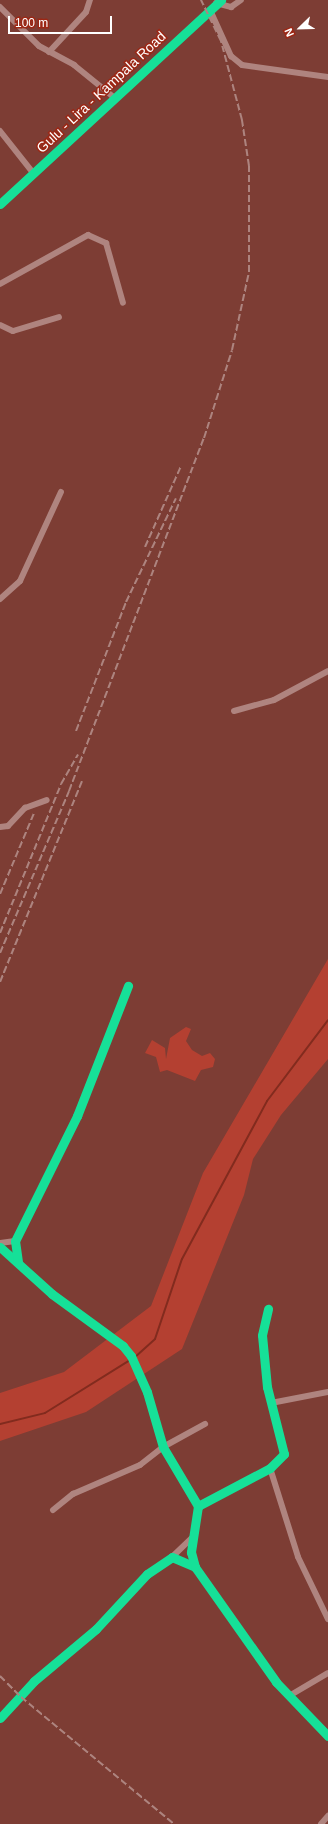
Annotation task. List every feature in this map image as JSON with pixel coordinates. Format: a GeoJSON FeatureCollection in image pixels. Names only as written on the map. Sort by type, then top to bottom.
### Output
{"type":"FeatureCollection","features":[{"type":"Feature","properties":{"kind":"street"},"geometry":{"type":"LineString","coordinates":[[49,52],[86,12],[90,0]]}},
{"type":"Feature","properties":{"kind":"street"},"geometry":{"type":"LineString","coordinates":[[241,0],[231,7],[216,4],[232,56],[242,65],[328,77]]}},
{"type":"Feature","properties":{"kind":"street","name":"Gulu - Lira - Kampala Road"},"geometry":{"type":"LineString","coordinates":[[0,204],[116,99],[216,4]]}},
{"type":"Feature","properties":{"kind":"street"},"geometry":{"type":"LineString","coordinates":[[0,7],[49,52],[89,75],[116,99]]}},
{"type":"Feature","properties":{"kind":"street"},"geometry":{"type":"LineString","coordinates":[[0,132],[34,174]]}},
{"type":"Feature","properties":{"kind":"street"},"geometry":{"type":"LineString","coordinates":[[0,284],[88,235],[106,243],[123,303]]}},
{"type":"Feature","properties":{"kind":"street"},"geometry":{"type":"LineString","coordinates":[[0,325],[13,331],[59,317]]}},
{"type":"Feature","properties":{"kind":"street"},"geometry":{"type":"LineString","coordinates":[[0,599],[20,581],[61,492]]}},
{"type":"Feature","properties":{"kind":"street"},"geometry":{"type":"LineString","coordinates":[[234,711],[274,700],[328,671]]}},
{"type":"Feature","properties":{"kind":"street"},"geometry":{"type":"LineString","coordinates":[[0,827],[8,826],[25,808],[47,800]]}},
{"type":"Feature","properties":{"kind":"street"},"geometry":{"type":"LineString","coordinates":[[18,1262],[15,1241],[77,1116],[128,986]]}},
{"type":"Feature","properties":{"kind":"street"},"geometry":{"type":"LineString","coordinates":[[0,1243],[15,1241]]}},
{"type":"Feature","properties":{"kind":"street"},"geometry":{"type":"LineString","coordinates":[[0,1247],[52,1294],[123,1346],[147,1392],[163,1447],[198,1506],[193,1537],[195,1567]]}},
{"type":"Feature","properties":{"kind":"street"},"geometry":{"type":"LineString","coordinates":[[198,1506],[270,1468],[282,1457],[284,1448],[271,1402],[262,1335],[268,1308]]}},
{"type":"Feature","properties":{"kind":"street"},"geometry":{"type":"LineString","coordinates":[[271,1402],[328,1392]]}},
{"type":"Feature","properties":{"kind":"street"},"geometry":{"type":"LineString","coordinates":[[53,1510],[73,1494],[140,1465],[163,1447],[205,1424]]}},
{"type":"Feature","properties":{"kind":"street"},"geometry":{"type":"LineString","coordinates":[[270,1468],[298,1556],[328,1619]]}},
{"type":"Feature","properties":{"kind":"street"},"geometry":{"type":"LineString","coordinates":[[0,1718],[34,1681],[96,1629],[147,1574],[172,1557],[193,1537]]}},
{"type":"Feature","properties":{"kind":"street"},"geometry":{"type":"LineString","coordinates":[[172,1557],[182,1559],[195,1567],[244,1639],[289,1696],[328,1736]]}},
{"type":"Feature","properties":{"kind":"street"},"geometry":{"type":"LineString","coordinates":[[289,1696],[328,1673]]}},
{"type":"Feature","properties":{"kind":"street"},"geometry":{"type":"LineString","coordinates":[[321,1824],[328,1816]]}},
{"type":"Feature","properties":{"kind":"shaded area"},"geometry":{"type":"Polygon","coordinates":[[[328,959],[328,1059],[281,1115],[253,1159],[244,1195],[182,1349],[86,1412],[0,1441],[0,1393],[64,1372],[151,1306],[203,1173],[328,959]]]}},
{"type":"Feature","properties":{"kind":"shaded area"},"geometry":{"type":"Polygon","coordinates":[[[186,1027],[191,1029],[186,1041],[192,1050],[202,1056],[210,1053],[215,1059],[213,1067],[201,1070],[195,1081],[167,1070],[160,1072],[156,1057],[145,1053],[152,1040],[165,1048],[166,1059],[170,1038],[186,1027]]]}},
{"type":"Feature","properties":{"kind":"waterway"},"geometry":{"type":"LineString","coordinates":[[134,1358],[155,1339],[182,1259],[267,1101],[328,1020]]}},
{"type":"Feature","properties":{"kind":"waterway"},"geometry":{"type":"LineString","coordinates":[[0,1424],[45,1413],[130,1360]]}},
{"type":"Feature","properties":{"kind":"railway"},"geometry":{"type":"LineString","coordinates":[[0,953],[69,791],[204,438],[232,350],[249,272],[249,166],[242,120],[221,41],[201,0]]}},
{"type":"Feature","properties":{"kind":"railway"},"geometry":{"type":"LineString","coordinates":[[145,547],[181,466]]}},
{"type":"Feature","properties":{"kind":"railway"},"geometry":{"type":"LineString","coordinates":[[76,731],[126,602],[176,498]]}},
{"type":"Feature","properties":{"kind":"railway"},"geometry":{"type":"LineString","coordinates":[[0,933],[61,784],[78,754]]}},
{"type":"Feature","properties":{"kind":"railway"},"geometry":{"type":"LineString","coordinates":[[0,982],[82,781]]}},
{"type":"Feature","properties":{"kind":"railway"},"geometry":{"type":"LineString","coordinates":[[0,894],[34,813]]}},
{"type":"Feature","properties":{"kind":"railway"},"geometry":{"type":"LineString","coordinates":[[0,1676],[21,1697],[174,1824]]}},
{"type":"Feature","properties":{"kind":"traffic: fast"},"geometry":{"type":"LineString","coordinates":[[0,204],[221,0]]}},
{"type":"Feature","properties":{"kind":"traffic: fast"},"geometry":{"type":"LineString","coordinates":[[18,1262],[15,1241],[77,1116],[128,986]]}},
{"type":"Feature","properties":{"kind":"traffic: fast"},"geometry":{"type":"LineString","coordinates":[[0,1247],[52,1294],[123,1346],[131,1356],[147,1392],[163,1447],[198,1506],[191,1552],[195,1567]]}},
{"type":"Feature","properties":{"kind":"traffic: fast"},"geometry":{"type":"LineString","coordinates":[[198,1506],[270,1468],[284,1454],[267,1387],[262,1335],[268,1309]]}},
{"type":"Feature","properties":{"kind":"traffic: fast"},"geometry":{"type":"LineString","coordinates":[[0,1718],[34,1681],[96,1629],[147,1574],[172,1557],[195,1567],[276,1682],[328,1736]]}}]}
